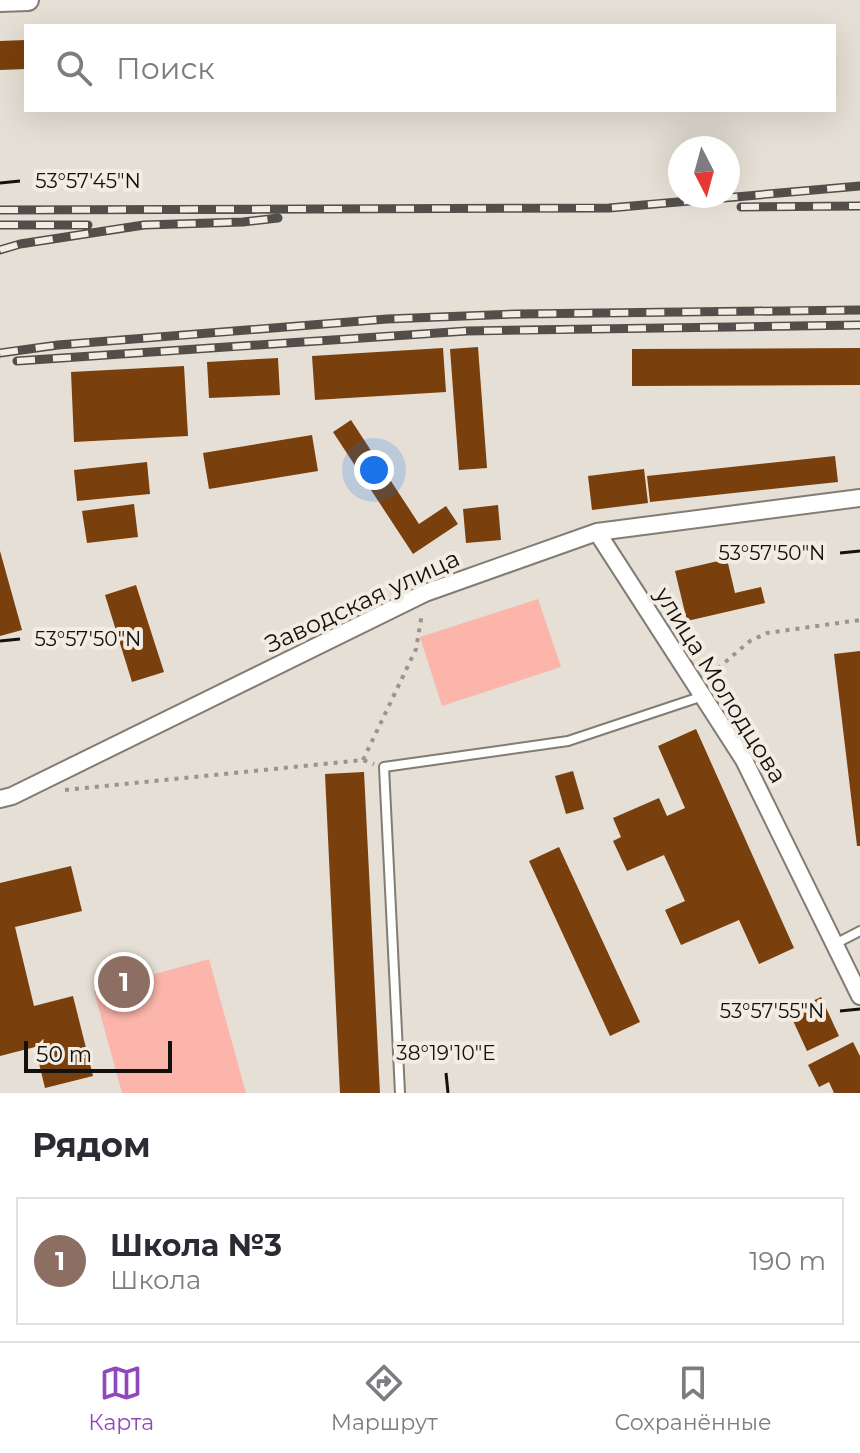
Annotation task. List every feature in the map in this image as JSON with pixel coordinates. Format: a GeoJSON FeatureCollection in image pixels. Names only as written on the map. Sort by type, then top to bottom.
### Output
{"type":"FeatureCollection","features":[{"type":"Feature","properties":{"kind":"street"},"geometry":{"type":"LineString","coordinates":[[0,1],[28,0]]}},
{"type":"Feature","properties":{"kind":"street","name":"Заводская улица"},"geometry":{"type":"LineString","coordinates":[[0,799],[12,796],[425,593],[597,532],[860,498]]}},
{"type":"Feature","properties":{"kind":"street","name":"улица Молодцова"},"geometry":{"type":"LineString","coordinates":[[597,532],[744,760],[860,996]]}},
{"type":"Feature","properties":{"kind":"lane"},"geometry":{"type":"LineString","coordinates":[[400,1093],[384,767],[568,741],[700,692]]}},
{"type":"Feature","properties":{"kind":"lane"},"geometry":{"type":"LineString","coordinates":[[835,944],[860,931]]}},
{"type":"Feature","properties":{"kind":"path"},"geometry":{"type":"LineString","coordinates":[[363,760],[416,649],[425,593]]}},
{"type":"Feature","properties":{"kind":"path"},"geometry":{"type":"LineString","coordinates":[[700,692],[732,654],[767,633],[860,620]]}},
{"type":"Feature","properties":{"kind":"path"},"geometry":{"type":"LineString","coordinates":[[57,791],[363,760],[384,767]]}},
{"type":"Feature","properties":{"kind":"shaded area"},"geometry":{"type":"Polygon","coordinates":[[[538,599],[561,667],[442,706],[420,637],[538,599]]]}},
{"type":"Feature","properties":{"kind":"shaded area"},"geometry":{"type":"Polygon","coordinates":[[[209,959],[246,1093],[122,1093],[94,991],[209,959]]]}},
{"type":"Feature","properties":{"kind":"building"},"geometry":{"type":"Polygon","coordinates":[[[24,40],[24,69],[0,70],[0,41],[24,40]]]}},
{"type":"Feature","properties":{"kind":"building"},"geometry":{"type":"Polygon","coordinates":[[[478,347],[487,468],[459,470],[450,349],[478,347]]]}},
{"type":"Feature","properties":{"kind":"building"},"geometry":{"type":"Polygon","coordinates":[[[443,348],[446,392],[315,400],[312,356],[443,348]]]}},
{"type":"Feature","properties":{"kind":"building"},"geometry":{"type":"Polygon","coordinates":[[[860,348],[860,385],[632,386],[632,349],[860,348]]]}},
{"type":"Feature","properties":{"kind":"building"},"geometry":{"type":"Polygon","coordinates":[[[278,358],[280,395],[209,398],[207,362],[278,358]]]}},
{"type":"Feature","properties":{"kind":"building"},"geometry":{"type":"Polygon","coordinates":[[[184,366],[188,436],[74,442],[71,372],[184,366]]]}},
{"type":"Feature","properties":{"kind":"building"},"geometry":{"type":"Polygon","coordinates":[[[351,420],[419,524],[446,506],[458,524],[413,554],[333,432],[351,420]]]}},
{"type":"Feature","properties":{"kind":"building"},"geometry":{"type":"Polygon","coordinates":[[[312,435],[318,471],[209,489],[203,453],[312,435]]]}},
{"type":"Feature","properties":{"kind":"building"},"geometry":{"type":"Polygon","coordinates":[[[835,456],[838,482],[650,502],[647,476],[835,456]]]}},
{"type":"Feature","properties":{"kind":"building"},"geometry":{"type":"Polygon","coordinates":[[[147,462],[150,494],[77,501],[74,470],[147,462]]]}},
{"type":"Feature","properties":{"kind":"building"},"geometry":{"type":"Polygon","coordinates":[[[644,469],[648,503],[592,510],[588,476],[644,469]]]}},
{"type":"Feature","properties":{"kind":"building"},"geometry":{"type":"Polygon","coordinates":[[[134,504],[138,537],[87,543],[82,511],[134,504]]]}},
{"type":"Feature","properties":{"kind":"building"},"geometry":{"type":"Polygon","coordinates":[[[498,505],[501,540],[466,543],[463,509],[498,505]]]}},
{"type":"Feature","properties":{"kind":"building"},"geometry":{"type":"Polygon","coordinates":[[[0,551],[22,630],[0,636],[0,551]]]}},
{"type":"Feature","properties":{"kind":"building"},"geometry":{"type":"Polygon","coordinates":[[[727,559],[735,593],[761,587],[765,603],[687,621],[675,571],[727,559]]]}},
{"type":"Feature","properties":{"kind":"building"},"geometry":{"type":"Polygon","coordinates":[[[136,585],[164,672],[132,682],[105,595],[136,585]]]}},
{"type":"Feature","properties":{"kind":"building"},"geometry":{"type":"Polygon","coordinates":[[[860,651],[860,846],[857,846],[834,654],[860,651]]]}},
{"type":"Feature","properties":{"kind":"building"},"geometry":{"type":"Polygon","coordinates":[[[696,729],[794,948],[759,964],[739,920],[681,945],[665,910],[685,901],[664,855],[627,871],[613,841],[621,837],[613,818],[659,798],[667,816],[685,808],[658,746],[696,729]]]}},
{"type":"Feature","properties":{"kind":"building"},"geometry":{"type":"Polygon","coordinates":[[[573,771],[584,809],[566,814],[555,776],[573,771]]]}},
{"type":"Feature","properties":{"kind":"building"},"geometry":{"type":"Polygon","coordinates":[[[364,772],[380,1093],[340,1093],[325,774],[364,772]]]}},
{"type":"Feature","properties":{"kind":"building"},"geometry":{"type":"Polygon","coordinates":[[[559,847],[640,1022],[610,1036],[529,861],[559,847]]]}},
{"type":"Feature","properties":{"kind":"building"},"geometry":{"type":"Polygon","coordinates":[[[71,866],[82,911],[15,927],[34,1006],[73,996],[93,1076],[45,1088],[35,1047],[0,1056],[0,883],[71,866]]]}},
{"type":"Feature","properties":{"kind":"building"},"geometry":{"type":"Polygon","coordinates":[[[821,997],[839,1036],[807,1051],[789,1012],[821,997]]]}},
{"type":"Feature","properties":{"kind":"building"},"geometry":{"type":"Polygon","coordinates":[[[853,1042],[860,1056],[860,1093],[834,1093],[829,1082],[819,1087],[808,1065],[853,1042]]]}},
{"type":"Feature","properties":{"kind":"railway"},"geometry":{"type":"LineString","coordinates":[[0,210],[609,208],[860,186]]}},
{"type":"Feature","properties":{"kind":"railway"},"geometry":{"type":"LineString","coordinates":[[741,207],[860,206]]}},
{"type":"Feature","properties":{"kind":"railway"},"geometry":{"type":"LineString","coordinates":[[0,250],[20,244],[144,225],[278,218]]}},
{"type":"Feature","properties":{"kind":"railway"},"geometry":{"type":"LineString","coordinates":[[0,225],[88,225]]}},
{"type":"Feature","properties":{"kind":"railway"},"geometry":{"type":"LineString","coordinates":[[0,353],[58,345],[387,319],[517,314],[860,310]]}},
{"type":"Feature","properties":{"kind":"railway"},"geometry":{"type":"LineString","coordinates":[[17,361],[467,331],[860,325]]}},
{"type":"Feature","properties":{"kind":"place","name":"Школа №3"},"geometry":{"type":"Point","coordinates":[124,982]}}]}
